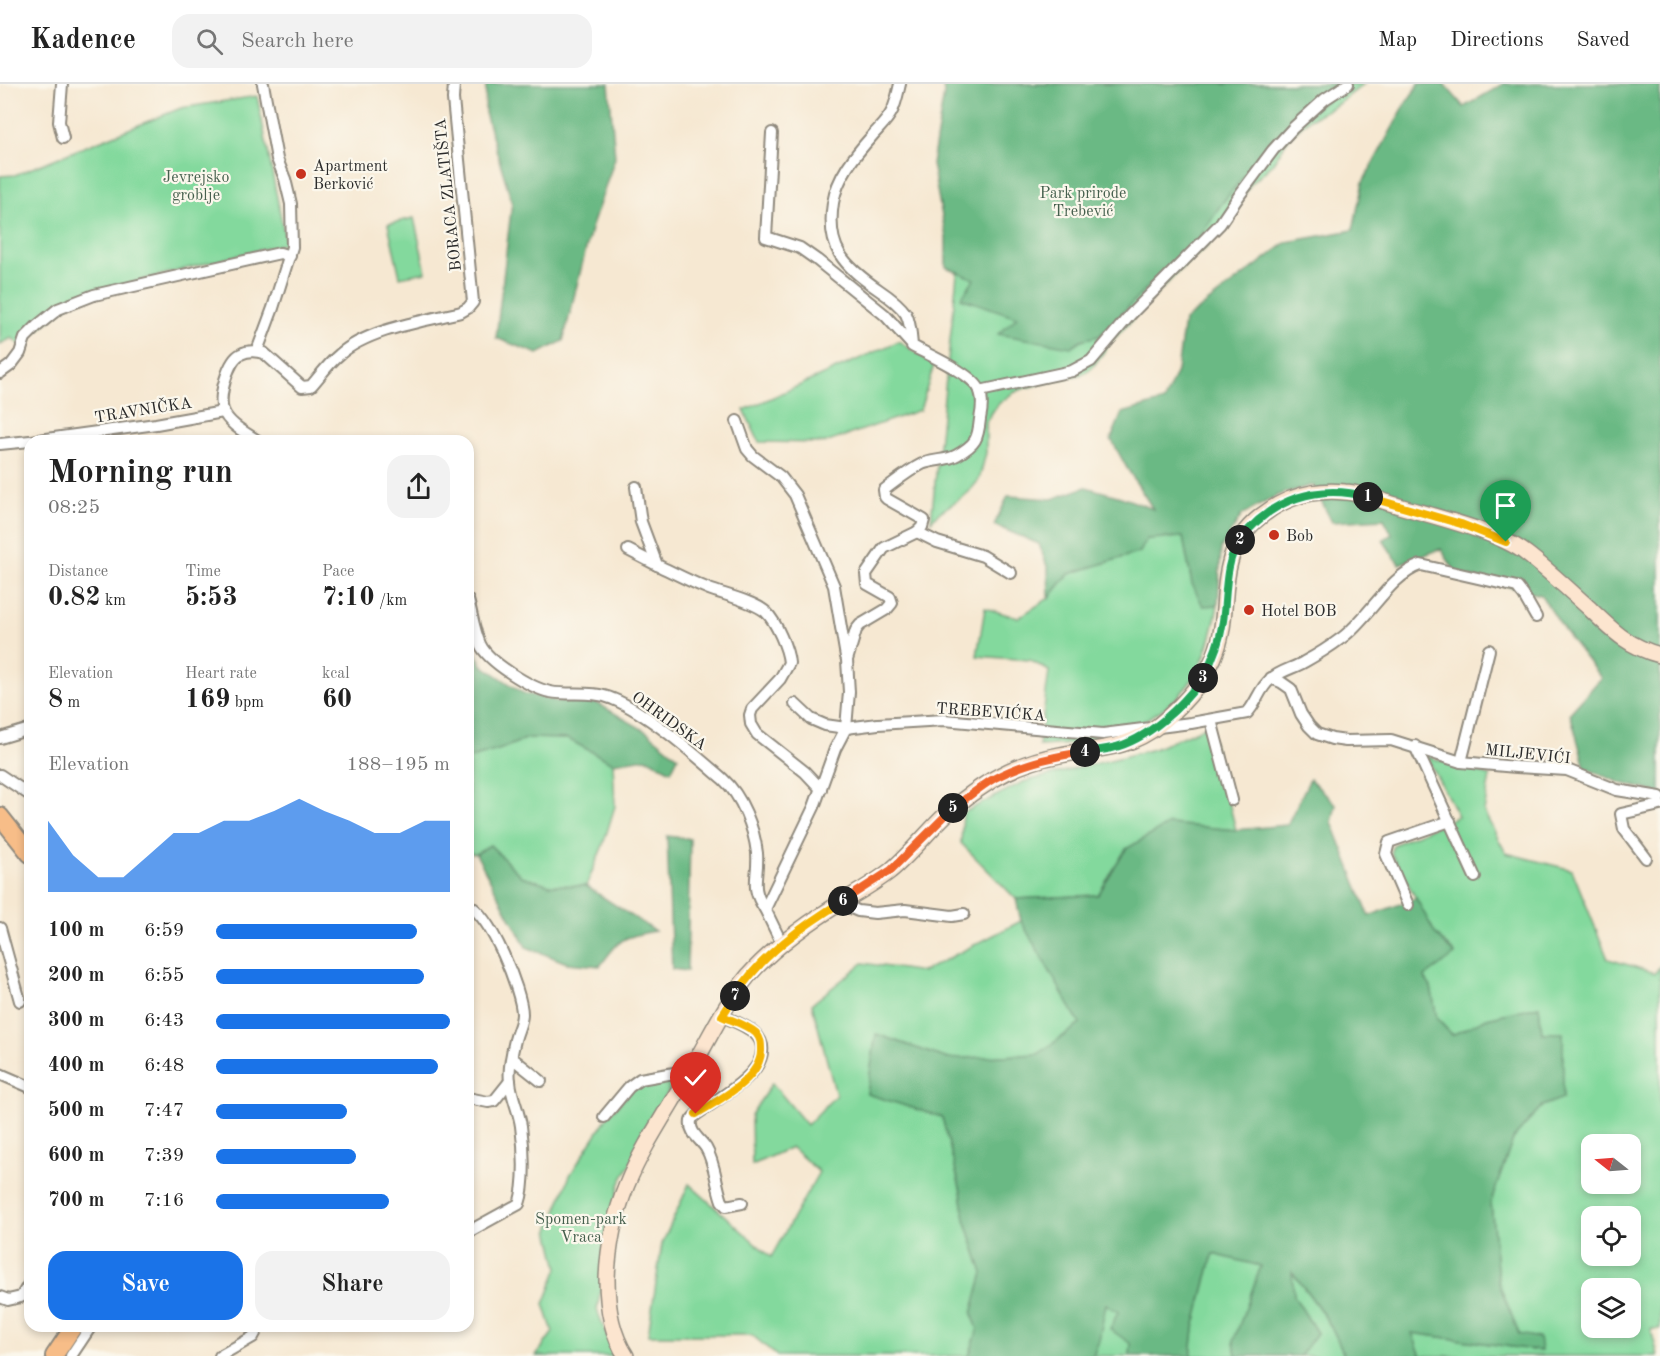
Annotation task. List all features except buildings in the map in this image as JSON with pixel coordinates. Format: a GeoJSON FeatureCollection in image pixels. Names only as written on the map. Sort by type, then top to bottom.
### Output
{"type":"FeatureCollection","features":[{"type":"Feature","properties":{"kind":"main road"},"geometry":{"type":"LineString","coordinates":[[626,1356],[610,1319],[607,1300],[608,1250],[616,1210],[634,1167],[722,1016],[749,975],[783,944],[891,870],[953,808],[994,779],[1046,759],[1114,748],[1155,728],[1182,704],[1203,679],[1215,653],[1223,623],[1229,562],[1237,543],[1251,525],[1269,511],[1287,501],[1320,492],[1347,492],[1461,524],[1520,549],[1617,636],[1660,656]]}},
{"type":"Feature","properties":{"kind":"main road"},"geometry":{"type":"LineString","coordinates":[[0,816],[24,846]]}},
{"type":"Feature","properties":{"kind":"main road"},"geometry":{"type":"LineString","coordinates":[[54,1356],[70,1332]]}},
{"type":"Feature","properties":{"kind":"street"},"geometry":{"type":"LineString","coordinates":[[62,84],[59,122],[63,138]]}},
{"type":"Feature","properties":{"kind":"street"},"geometry":{"type":"LineString","coordinates":[[249,435],[231,422],[223,412],[222,391],[234,361],[240,354],[257,351],[292,247],[291,204],[277,159],[263,84]]}},
{"type":"Feature","properties":{"kind":"street","name":"BORACA ZLATIŠTA"},"geometry":{"type":"LineString","coordinates":[[257,351],[264,353],[302,387],[307,388],[340,353],[356,344],[380,333],[468,308],[472,302],[453,99],[454,84]]}},
{"type":"Feature","properties":{"kind":"street"},"geometry":{"type":"LineString","coordinates":[[900,84],[892,111],[845,171],[834,200],[831,227],[834,245],[848,264],[887,295],[905,313],[911,326],[912,346]]}},
{"type":"Feature","properties":{"kind":"street"},"geometry":{"type":"LineString","coordinates":[[980,391],[1072,371],[1091,361],[1130,315],[1220,224],[1240,193],[1293,128],[1325,99],[1348,84]]}},
{"type":"Feature","properties":{"kind":"street"},"geometry":{"type":"LineString","coordinates":[[772,133],[766,237],[800,248],[818,260],[885,315],[912,346],[972,379],[980,391],[982,406],[978,438],[972,446],[954,457],[922,464],[898,478],[884,490],[887,499],[924,520],[917,532],[884,548],[866,574],[867,584],[890,597],[892,603],[887,609],[860,625],[856,630],[846,660]]}},
{"type":"Feature","properties":{"kind":"street"},"geometry":{"type":"LineString","coordinates":[[0,373],[11,365],[20,353],[25,338],[58,309],[94,295],[280,253],[290,256]]}},
{"type":"Feature","properties":{"kind":"street","name":"TRAVNIČKA"},"geometry":{"type":"LineString","coordinates":[[75,435],[223,412]]}},
{"type":"Feature","properties":{"kind":"street"},"geometry":{"type":"LineString","coordinates":[[738,421],[747,449],[781,477],[795,495],[834,586],[849,692],[846,728],[821,789],[765,909]]}},
{"type":"Feature","properties":{"kind":"street","name":"TRAVNIČKA"},"geometry":{"type":"LineString","coordinates":[[0,444],[24,442]]}},
{"type":"Feature","properties":{"kind":"street"},"geometry":{"type":"LineString","coordinates":[[636,487],[641,522],[657,565]]}},
{"type":"Feature","properties":{"kind":"street"},"geometry":{"type":"LineString","coordinates":[[917,532],[937,542],[983,556],[1011,573]]}},
{"type":"Feature","properties":{"kind":"street"},"geometry":{"type":"LineString","coordinates":[[628,550],[707,588],[754,605],[766,612],[782,639],[789,663],[780,678],[752,710],[751,724],[757,734],[806,771],[821,789]]}},
{"type":"Feature","properties":{"kind":"street"},"geometry":{"type":"LineString","coordinates":[[1271,678],[1305,662],[1345,636],[1397,581],[1412,568],[1421,565],[1517,588],[1536,617]]}},
{"type":"Feature","properties":{"kind":"street","name":"OHRIDSKA"},"geometry":{"type":"LineString","coordinates":[[474,623],[480,646],[491,659],[530,684],[551,692],[599,694],[615,699],[662,730],[725,781],[740,801],[750,825],[757,852],[755,886],[757,897],[783,944]]}},
{"type":"Feature","properties":{"kind":"street","name":"MILJEVIĆI"},"geometry":{"type":"LineString","coordinates":[[1461,762],[1489,650]]}},
{"type":"Feature","properties":{"kind":"street","name":"TREBEVIĆKA"},"geometry":{"type":"LineString","coordinates":[[795,704],[812,719],[825,725],[846,728],[944,720],[1103,734],[1247,713],[1271,678]]}},
{"type":"Feature","properties":{"kind":"street","name":"MILJEVIĆI"},"geometry":{"type":"LineString","coordinates":[[1271,678],[1291,689],[1301,714],[1317,734],[1346,741],[1391,740],[1461,762],[1567,770],[1617,790],[1660,797]]}},
{"type":"Feature","properties":{"kind":"street"},"geometry":{"type":"LineString","coordinates":[[1211,720],[1232,800]]}},
{"type":"Feature","properties":{"kind":"street"},"geometry":{"type":"LineString","coordinates":[[0,738],[24,731]]}},
{"type":"Feature","properties":{"kind":"street"},"geometry":{"type":"LineString","coordinates":[[1415,746],[1475,877]]}},
{"type":"Feature","properties":{"kind":"street"},"geometry":{"type":"LineString","coordinates":[[0,775],[24,791]]}},
{"type":"Feature","properties":{"kind":"street"},"geometry":{"type":"LineString","coordinates":[[1646,858],[1624,829],[1621,814],[1660,805]]}},
{"type":"Feature","properties":{"kind":"street"},"geometry":{"type":"LineString","coordinates":[[1408,905],[1386,854],[1386,848],[1389,843],[1450,821]]}},
{"type":"Feature","properties":{"kind":"street"},"geometry":{"type":"LineString","coordinates":[[840,903],[858,911],[875,913],[905,910],[952,916],[964,914]]}},
{"type":"Feature","properties":{"kind":"street"},"geometry":{"type":"LineString","coordinates":[[474,910],[482,916],[500,945],[523,1011],[512,1058],[510,1081],[521,1126],[524,1166],[520,1201],[474,1229]]}},
{"type":"Feature","properties":{"kind":"street"},"geometry":{"type":"LineString","coordinates":[[0,928],[20,1001]]}},
{"type":"Feature","properties":{"kind":"street"},"geometry":{"type":"LineString","coordinates":[[722,1016],[755,1033],[761,1040],[761,1057],[756,1069],[748,1078],[723,1098],[696,1114],[691,1123],[694,1133],[707,1150],[722,1201],[726,1206],[742,1203]]}},
{"type":"Feature","properties":{"kind":"street"},"geometry":{"type":"LineString","coordinates":[[512,1058],[542,1081]]}},
{"type":"Feature","properties":{"kind":"street"},"geometry":{"type":"LineString","coordinates":[[604,1117],[629,1087],[640,1079],[691,1070]]}},
{"type":"Feature","properties":{"kind":"street"},"geometry":{"type":"LineString","coordinates":[[0,1074],[24,1084]]}},
{"type":"Feature","properties":{"kind":"street"},"geometry":{"type":"LineString","coordinates":[[474,1099],[494,1101],[510,1081]]}},
{"type":"Feature","properties":{"kind":"street"},"geometry":{"type":"LineString","coordinates":[[0,1297],[8,1300],[21,1297],[24,1292]]}},
{"type":"Feature","properties":{"kind":"street"},"geometry":{"type":"LineString","coordinates":[[71,1356],[86,1332]]}},
{"type":"Feature","properties":{"kind":"street"},"geometry":{"type":"LineString","coordinates":[[220,1356],[253,1338],[256,1332]]}},
{"type":"Feature","properties":{"kind":"green space"},"geometry":{"type":"Polygon","coordinates":[[[486,84],[609,84],[615,158],[591,229],[563,341],[538,354],[496,338],[512,202],[485,113],[486,84]]]}},
{"type":"Feature","properties":{"kind":"green space","name":"Park prirode Trebević"},"geometry":{"type":"Polygon","coordinates":[[[943,84],[1349,84],[1271,142],[1220,206],[1195,245],[1153,282],[1099,336],[1081,340],[1071,347],[998,334],[1017,317],[961,298],[974,279],[946,267],[946,237],[932,164],[944,94],[943,84]]]}},
{"type":"Feature","properties":{"kind":"green space","name":"Park prirode Trebević"},"geometry":{"type":"Polygon","coordinates":[[[977,84],[1364,84],[1335,106],[1308,120],[1289,138],[1271,166],[1251,184],[1207,247],[1184,266],[1111,342],[1092,368],[1083,374],[1025,388],[1013,393],[997,405],[986,422],[986,453],[979,480],[967,494],[940,512],[931,521],[977,84]]]}},
{"type":"Feature","properties":{"kind":"green space"},"geometry":{"type":"Polygon","coordinates":[[[1419,84],[1444,84],[1464,107],[1503,84],[1660,84],[1660,793],[1621,783],[1585,768],[1570,713],[1601,678],[1566,633],[1541,595],[1456,573],[1441,549],[1399,564],[1383,540],[1392,534],[1384,519],[1332,522],[1313,485],[1278,495],[1242,515],[1221,548],[1218,605],[1203,606],[1192,584],[1183,537],[1147,539],[1140,552],[1069,574],[1049,598],[1048,569],[1039,544],[994,525],[1008,496],[1052,499],[1086,487],[1153,509],[1111,439],[1122,413],[1164,401],[1177,371],[1184,321],[1287,242],[1353,230],[1363,182],[1406,103],[1419,84]]]}},
{"type":"Feature","properties":{"kind":"green space","name":"Jevrejsko groblje"},"geometry":{"type":"Polygon","coordinates":[[[257,96],[286,243],[80,296],[20,345],[12,338],[0,344],[0,176],[15,175],[181,108],[257,96]]]}},
{"type":"Feature","properties":{"kind":"green space"},"geometry":{"type":"Polygon","coordinates":[[[414,218],[426,272],[400,277],[388,224],[414,218]]]}},
{"type":"Feature","properties":{"kind":"green space"},"geometry":{"type":"Polygon","coordinates":[[[899,341],[934,365],[920,410],[825,443],[759,442],[744,410],[899,341]]]}},
{"type":"Feature","properties":{"kind":"green space"},"geometry":{"type":"Polygon","coordinates":[[[1183,537],[1192,584],[1218,605],[1208,646],[1193,678],[1182,692],[1153,716],[1111,737],[1089,743],[1039,746],[1049,671],[1030,660],[977,656],[985,608],[1018,618],[1049,598],[1069,574],[1140,552],[1146,539],[1183,537]]]}},
{"type":"Feature","properties":{"kind":"green space"},"geometry":{"type":"Polygon","coordinates":[[[474,649],[482,665],[523,693],[556,701],[597,703],[649,733],[678,757],[671,771],[646,758],[613,763],[568,739],[528,738],[474,757],[474,649]]]}},
{"type":"Feature","properties":{"kind":"green space"},"geometry":{"type":"Polygon","coordinates":[[[1209,725],[1236,830],[1169,824],[1126,849],[1098,895],[1016,899],[961,843],[963,813],[1023,782],[1154,749],[1209,725]]]}},
{"type":"Feature","properties":{"kind":"green space"},"geometry":{"type":"Polygon","coordinates":[[[528,738],[568,739],[613,763],[615,806],[603,845],[586,886],[550,885],[521,876],[490,845],[474,854],[474,757],[528,738]]]}},
{"type":"Feature","properties":{"kind":"green space"},"geometry":{"type":"Polygon","coordinates":[[[1426,756],[1490,776],[1484,812],[1506,853],[1572,870],[1608,959],[1655,973],[1660,966],[1660,1329],[1651,1329],[1658,1356],[1421,1356],[1412,1333],[1540,1351],[1519,1334],[1498,1281],[1491,1202],[1513,1139],[1542,1106],[1563,1034],[1542,1033],[1539,1006],[1487,1018],[1453,1035],[1437,1019],[1431,987],[1424,977],[1455,954],[1435,933],[1391,853],[1393,845],[1458,816],[1426,756]]]}},
{"type":"Feature","properties":{"kind":"green space"},"geometry":{"type":"Polygon","coordinates":[[[1310,779],[1336,805],[1332,822],[1369,916],[1416,898],[1435,933],[1455,955],[1424,977],[1431,987],[1437,1019],[1452,1035],[1487,1018],[1539,1006],[1542,1033],[1563,1033],[1563,1098],[1542,1106],[1513,1139],[1491,1202],[1498,1281],[1519,1334],[1539,1338],[1541,1351],[1412,1333],[1421,1356],[1344,1356],[1328,1322],[1292,1272],[1294,1296],[1317,1333],[1300,1356],[1236,1356],[1234,1340],[1261,1266],[1213,1254],[1194,1328],[1191,1356],[1130,1356],[1131,1344],[1110,1329],[1118,1312],[1106,1304],[1099,1340],[1093,1356],[969,1356],[978,1329],[972,1314],[983,1273],[965,1219],[961,1191],[942,1117],[867,1094],[876,1034],[948,1059],[1038,1054],[1080,1024],[1021,921],[1016,899],[1098,895],[1126,849],[1169,824],[1236,830],[1287,825],[1310,779]]]}},
{"type":"Feature","properties":{"kind":"green space"},"geometry":{"type":"Polygon","coordinates":[[[667,836],[690,839],[687,971],[672,969],[667,836]]]}},
{"type":"Feature","properties":{"kind":"green space"},"geometry":{"type":"Polygon","coordinates":[[[490,845],[521,876],[550,885],[586,886],[655,931],[635,935],[622,941],[600,966],[567,963],[526,947],[476,854],[490,845]]]}},
{"type":"Feature","properties":{"kind":"green space"},"geometry":{"type":"Polygon","coordinates":[[[1021,921],[1080,1024],[1038,1054],[948,1059],[876,1034],[867,1094],[942,1117],[961,1191],[965,1219],[983,1273],[972,1314],[978,1329],[969,1356],[777,1356],[752,1335],[648,1335],[662,1244],[689,1184],[771,1257],[819,1172],[791,1147],[752,1165],[751,1115],[772,1083],[807,1125],[836,1095],[812,1004],[863,963],[922,972],[1021,921]]]}},
{"type":"Feature","properties":{"kind":"green space","name":"Spomen-park Vraca"},"geometry":{"type":"Polygon","coordinates":[[[677,1075],[619,1185],[597,1310],[615,1356],[536,1356],[553,1332],[544,1304],[558,1268],[549,1230],[570,1175],[608,1116],[637,1084],[677,1075]]]}},
{"type":"Feature","properties":{"kind":"green space"},"geometry":{"type":"Polygon","coordinates":[[[1213,1254],[1261,1266],[1234,1340],[1236,1356],[1191,1356],[1194,1328],[1213,1254]]]}},
{"type":"Feature","properties":{"kind":"green space"},"geometry":{"type":"Polygon","coordinates":[[[1291,1271],[1328,1322],[1344,1356],[1300,1356],[1317,1333],[1294,1296],[1291,1271]]]}},
{"type":"Feature","properties":{"kind":"green space"},"geometry":{"type":"Polygon","coordinates":[[[1105,1303],[1118,1312],[1131,1345],[1130,1356],[1093,1356],[1099,1340],[1105,1303]]]}},
{"type":"Feature","properties":{"kind":"place","name":"Apartment Berković"},"geometry":{"type":"Point","coordinates":[301,174]}},
{"type":"Feature","properties":{"kind":"place","name":"Bob"},"geometry":{"type":"Point","coordinates":[1274,535]}},
{"type":"Feature","properties":{"kind":"place","name":"Hotel BOB"},"geometry":{"type":"Point","coordinates":[1249,610]}},
{"type":"Feature","properties":{"kind":"route"},"geometry":{"type":"LineString","coordinates":[[696,1114],[723,1098],[756,1069],[761,1057],[761,1040],[747,1027],[722,1016],[749,975],[783,944],[828,910],[891,870],[953,808],[994,779],[1022,767],[1061,755],[1114,748],[1155,728],[1182,704],[1203,679],[1218,647],[1223,623],[1229,562],[1237,543],[1251,525],[1269,511],[1302,495],[1347,492],[1461,524],[1506,542]]}}]}
